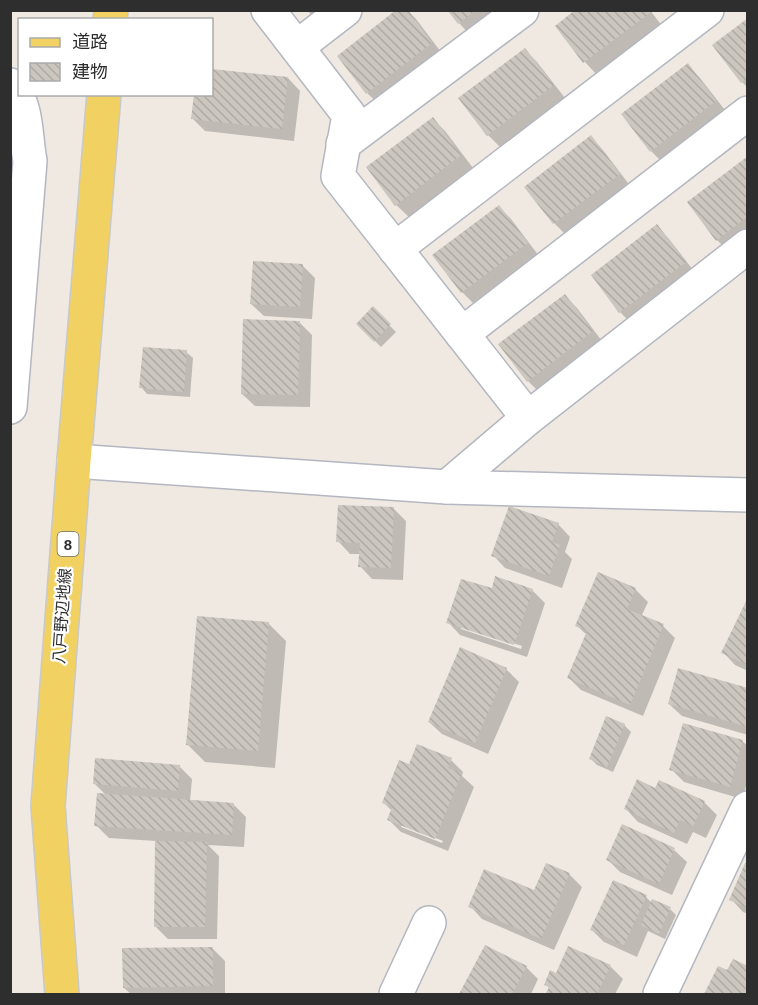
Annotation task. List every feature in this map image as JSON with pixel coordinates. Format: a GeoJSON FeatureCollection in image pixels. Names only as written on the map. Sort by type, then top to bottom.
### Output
{"type":"FeatureCollection","features":[{"type":"Feature","properties":{"kind":"main road","name":"八戸野辺地線"},"geometry":{"type":"LineString","coordinates":[[62,994],[48,806],[104,96]]}},
{"type":"Feature","properties":{"kind":"street"},"geometry":{"type":"LineString","coordinates":[[268,10],[349,115],[338,176],[528,418]]}},
{"type":"Feature","properties":{"kind":"street"},"geometry":{"type":"LineString","coordinates":[[297,47],[345,10]]}},
{"type":"Feature","properties":{"kind":"street"},"geometry":{"type":"LineString","coordinates":[[343,144],[522,10]]}},
{"type":"Feature","properties":{"kind":"street"},"geometry":{"type":"LineString","coordinates":[[395,249],[707,10]]}},
{"type":"Feature","properties":{"kind":"street"},"geometry":{"type":"LineString","coordinates":[[10,85],[16,92],[25,116],[30,161],[10,407]]}},
{"type":"Feature","properties":{"kind":"street"},"geometry":{"type":"LineString","coordinates":[[462,334],[747,113]]}},
{"type":"Feature","properties":{"kind":"street"},"geometry":{"type":"LineString","coordinates":[[447,487],[528,418],[747,246]]}},
{"type":"Feature","properties":{"kind":"street"},"geometry":{"type":"LineString","coordinates":[[74,461],[447,487],[747,495]]}},
{"type":"Feature","properties":{"kind":"street"},"geometry":{"type":"LineString","coordinates":[[660,994],[747,808]]}},
{"type":"Feature","properties":{"kind":"street"},"geometry":{"type":"LineString","coordinates":[[396,994],[429,922]]}},
{"type":"Feature","properties":{"kind":"building"},"geometry":{"type":"Polygon","coordinates":[[[396,10],[408,10],[432,43],[366,94],[337,56],[396,10]]]}},
{"type":"Feature","properties":{"kind":"building"},"geometry":{"type":"Polygon","coordinates":[[[447,10],[476,10],[458,24],[447,10]]]}},
{"type":"Feature","properties":{"kind":"building"},"geometry":{"type":"Polygon","coordinates":[[[575,10],[649,10],[650,13],[583,63],[555,26],[575,10]]]}},
{"type":"Feature","properties":{"kind":"building"},"geometry":{"type":"Polygon","coordinates":[[[748,18],[748,78],[741,83],[712,45],[748,18]]]}},
{"type":"Feature","properties":{"kind":"building"},"geometry":{"type":"Polygon","coordinates":[[[525,48],[554,85],[487,136],[458,98],[525,48]]]}},
{"type":"Feature","properties":{"kind":"building"},"geometry":{"type":"Polygon","coordinates":[[[688,63],[716,101],[650,152],[621,114],[688,63]]]}},
{"type":"Feature","properties":{"kind":"building"},"geometry":{"type":"Polygon","coordinates":[[[213,69],[288,77],[282,129],[191,119],[194,96],[213,96],[213,69]]]}},
{"type":"Feature","properties":{"kind":"building"},"geometry":{"type":"Polygon","coordinates":[[[433,117],[461,155],[395,206],[366,167],[433,117]]]}},
{"type":"Feature","properties":{"kind":"building"},"geometry":{"type":"Polygon","coordinates":[[[591,135],[620,174],[553,224],[524,187],[591,135]]]}},
{"type":"Feature","properties":{"kind":"building"},"geometry":{"type":"Polygon","coordinates":[[[748,156],[748,216],[716,241],[687,202],[748,156]]]}},
{"type":"Feature","properties":{"kind":"building"},"geometry":{"type":"Polygon","coordinates":[[[499,205],[528,243],[461,293],[432,255],[499,205]]]}},
{"type":"Feature","properties":{"kind":"building"},"geometry":{"type":"Polygon","coordinates":[[[657,224],[686,262],[619,313],[591,275],[657,224]]]}},
{"type":"Feature","properties":{"kind":"building"},"geometry":{"type":"Polygon","coordinates":[[[253,261],[303,264],[300,307],[250,304],[253,261]]]}},
{"type":"Feature","properties":{"kind":"building"},"geometry":{"type":"Polygon","coordinates":[[[565,294],[593,331],[527,382],[498,344],[565,294]]]}},
{"type":"Feature","properties":{"kind":"building"},"geometry":{"type":"Polygon","coordinates":[[[373,306],[391,324],[374,342],[356,324],[373,306]]]}},
{"type":"Feature","properties":{"kind":"building"},"geometry":{"type":"Polygon","coordinates":[[[243,319],[300,321],[298,395],[241,394],[243,319]]]}},
{"type":"Feature","properties":{"kind":"building"},"geometry":{"type":"Polygon","coordinates":[[[143,347],[187,350],[184,392],[139,388],[143,347]]]}},
{"type":"Feature","properties":{"kind":"building"},"geometry":{"type":"Polygon","coordinates":[[[338,505],[394,507],[391,568],[358,567],[360,543],[336,542],[338,505]]]}},
{"type":"Feature","properties":{"kind":"building"},"geometry":{"type":"Polygon","coordinates":[[[509,506],[559,523],[552,542],[560,545],[549,576],[491,556],[509,506]]]}},
{"type":"Feature","properties":{"kind":"building"},"geometry":{"type":"Polygon","coordinates":[[[598,572],[636,588],[627,609],[664,624],[630,705],[567,678],[587,631],[575,626],[598,572]]]}},
{"type":"Feature","properties":{"kind":"building"},"geometry":{"type":"Polygon","coordinates":[[[495,576],[533,589],[514,645],[446,623],[461,579],[492,588],[495,576]]]}},
{"type":"Feature","properties":{"kind":"building"},"geometry":{"type":"Polygon","coordinates":[[[748,597],[748,665],[721,653],[748,597]]]}},
{"type":"Feature","properties":{"kind":"building"},"geometry":{"type":"Polygon","coordinates":[[[197,616],[269,622],[258,751],[186,745],[197,616]]]}},
{"type":"Feature","properties":{"kind":"building"},"geometry":{"type":"Polygon","coordinates":[[[460,647],[507,668],[475,743],[428,722],[460,647]]]}},
{"type":"Feature","properties":{"kind":"building"},"geometry":{"type":"Polygon","coordinates":[[[678,668],[748,688],[748,727],[668,704],[678,668]]]}},
{"type":"Feature","properties":{"kind":"building"},"geometry":{"type":"Polygon","coordinates":[[[606,716],[625,724],[607,767],[589,759],[606,716]]]}},
{"type":"Feature","properties":{"kind":"building"},"geometry":{"type":"Polygon","coordinates":[[[683,723],[743,740],[730,787],[669,770],[683,723]]]}},
{"type":"Feature","properties":{"kind":"building"},"geometry":{"type":"Polygon","coordinates":[[[417,744],[452,758],[448,768],[462,773],[435,839],[387,820],[392,807],[382,803],[399,760],[409,764],[417,744]]]}},
{"type":"Feature","properties":{"kind":"building"},"geometry":{"type":"Polygon","coordinates":[[[95,758],[180,765],[178,791],[93,784],[95,758]]]}},
{"type":"Feature","properties":{"kind":"building"},"geometry":{"type":"Polygon","coordinates":[[[637,779],[655,788],[659,780],[705,801],[693,826],[680,820],[674,833],[624,809],[637,779]]]}},
{"type":"Feature","properties":{"kind":"building"},"geometry":{"type":"Polygon","coordinates":[[[97,793],[234,803],[232,835],[94,826],[97,793]]]}},
{"type":"Feature","properties":{"kind":"building"},"geometry":{"type":"Polygon","coordinates":[[[622,824],[675,848],[659,884],[606,860],[622,824]]]}},
{"type":"Feature","properties":{"kind":"building"},"geometry":{"type":"Polygon","coordinates":[[[155,841],[207,842],[205,927],[154,927],[155,841]]]}},
{"type":"Feature","properties":{"kind":"building"},"geometry":{"type":"Polygon","coordinates":[[[546,863],[570,873],[541,939],[468,907],[484,869],[534,890],[546,863]]]}},
{"type":"Feature","properties":{"kind":"building"},"geometry":{"type":"Polygon","coordinates":[[[745,863],[748,864],[748,908],[729,900],[745,863]]]}},
{"type":"Feature","properties":{"kind":"building"},"geometry":{"type":"Polygon","coordinates":[[[613,880],[647,895],[624,945],[590,930],[613,880]]]}},
{"type":"Feature","properties":{"kind":"building"},"geometry":{"type":"Polygon","coordinates":[[[652,899],[671,907],[659,934],[641,925],[652,899]]]}},
{"type":"Feature","properties":{"kind":"building"},"geometry":{"type":"Polygon","coordinates":[[[485,945],[527,966],[512,994],[459,994],[485,945]]]}},
{"type":"Feature","properties":{"kind":"building"},"geometry":{"type":"Polygon","coordinates":[[[568,946],[611,965],[597,994],[546,993],[549,987],[544,985],[550,970],[556,973],[568,946]]]}},
{"type":"Feature","properties":{"kind":"building"},"geometry":{"type":"Polygon","coordinates":[[[213,947],[213,986],[123,988],[122,948],[213,947]]]}},
{"type":"Feature","properties":{"kind":"building"},"geometry":{"type":"Polygon","coordinates":[[[733,959],[748,966],[748,994],[704,994],[718,966],[727,970],[733,959]]]}}]}
